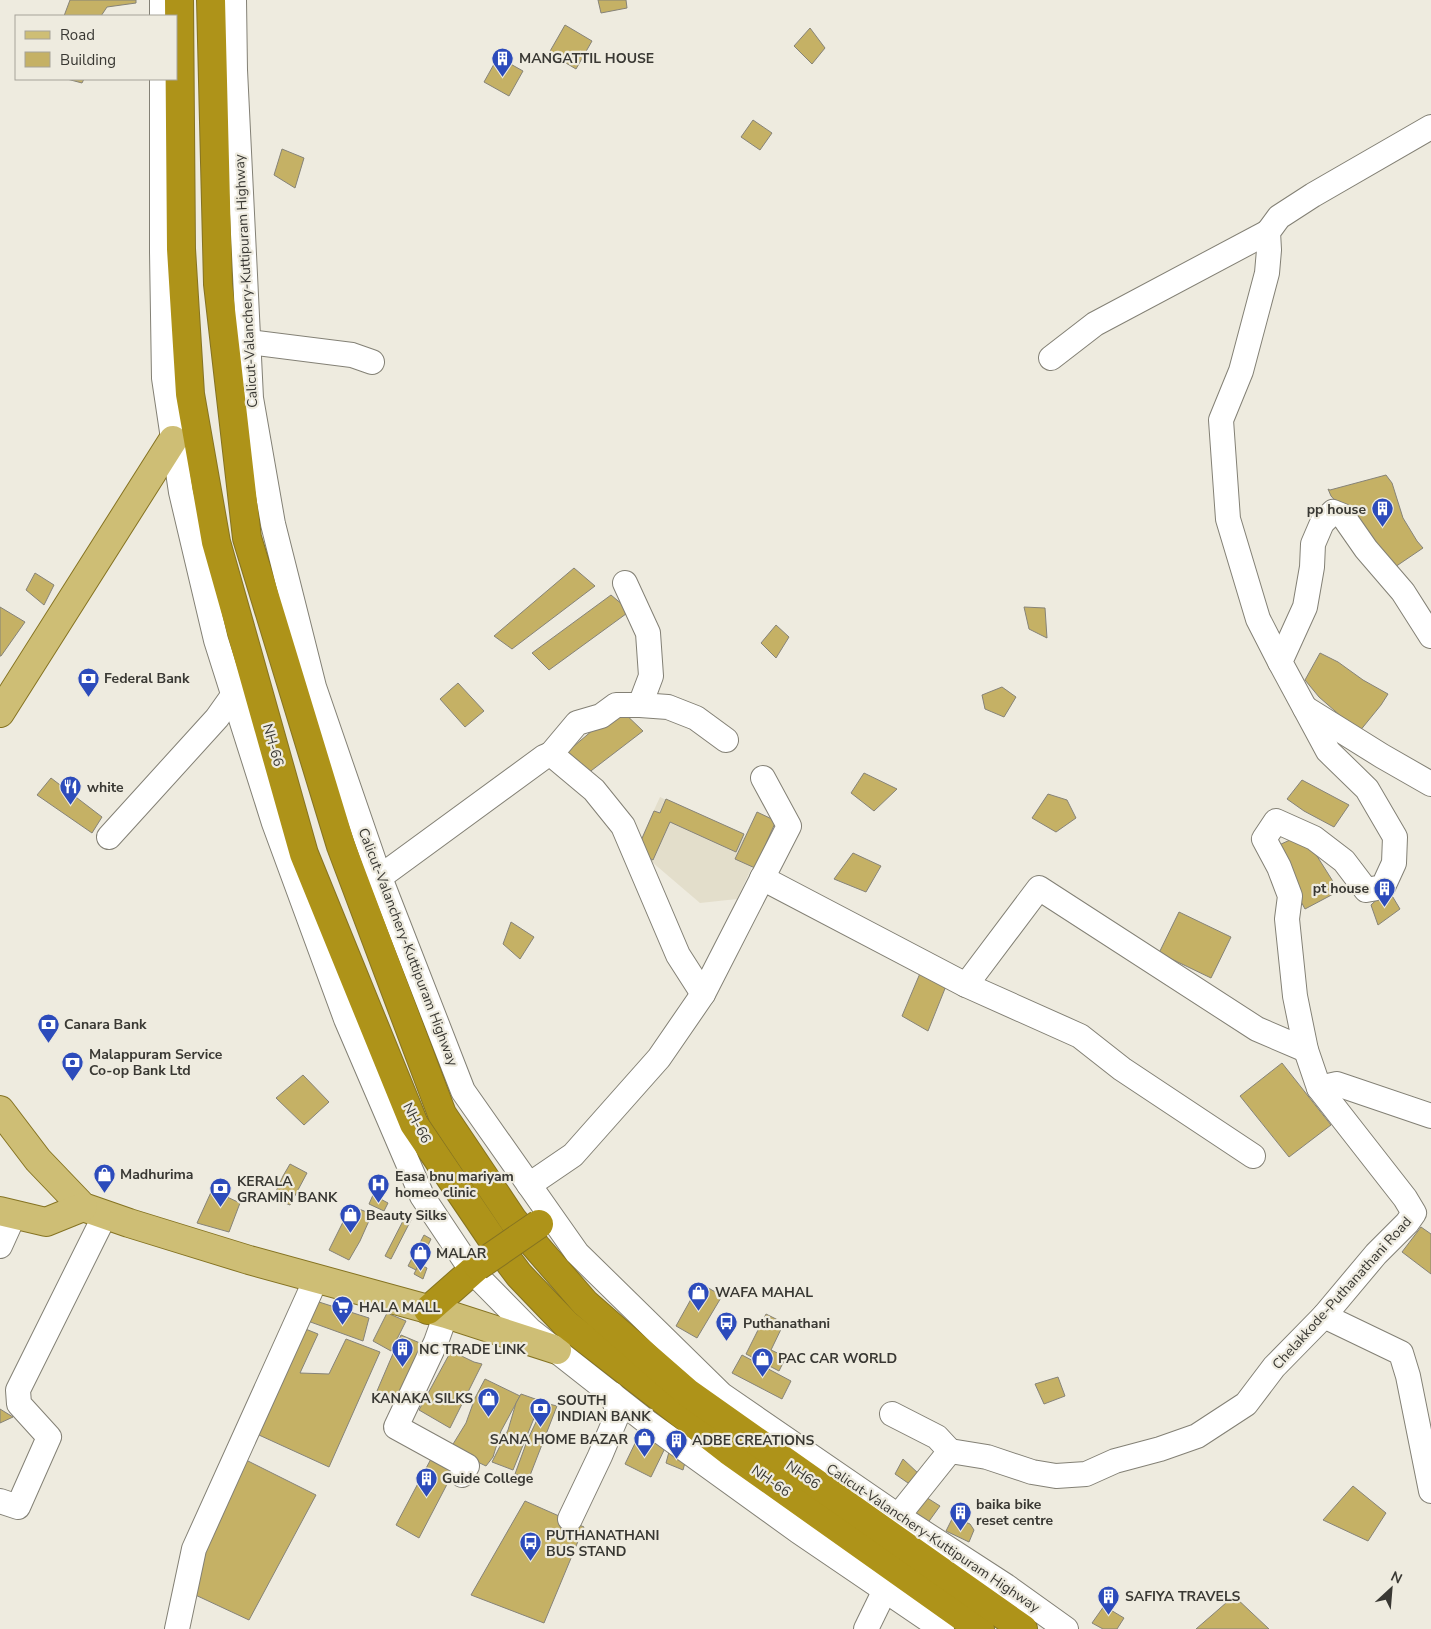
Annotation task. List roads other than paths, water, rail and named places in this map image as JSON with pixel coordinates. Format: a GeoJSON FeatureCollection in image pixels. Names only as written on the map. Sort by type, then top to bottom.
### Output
{"type":"FeatureCollection","features":[{"type":"Feature","properties":{"kind":"highway","name":"NH-66"},"geometry":{"type":"LineString","coordinates":[[179,0],[181,249],[190,394],[216,542],[304,854],[414,1124],[492,1239],[519,1275],[566,1324],[729,1451],[980,1629]]}},
{"type":"Feature","properties":{"kind":"highway","name":"Calicut-Valanchery-Kuttipuram Highway"},"geometry":{"type":"LineString","coordinates":[[211,0],[218,284],[247,538],[341,846],[442,1114],[534,1220]]}},
{"type":"Feature","properties":{"kind":"highway"},"geometry":{"type":"LineString","coordinates":[[437,1312],[475,1269],[534,1220]]}},
{"type":"Feature","properties":{"kind":"highway","name":"NH66"},"geometry":{"type":"LineString","coordinates":[[534,1220],[585,1303],[688,1393],[1023,1629]]}},
{"type":"Feature","properties":{"kind":"main road"},"geometry":{"type":"LineString","coordinates":[[0,713],[173,440]]}},
{"type":"Feature","properties":{"kind":"main road"},"geometry":{"type":"LineString","coordinates":[[0,1110],[38,1160],[94,1211],[249,1260],[437,1312],[557,1350]]}},
{"type":"Feature","properties":{"kind":"main road"},"geometry":{"type":"LineString","coordinates":[[7,1213],[46,1222],[94,1211]]}},
{"type":"Feature","properties":{"kind":"street"},"geometry":{"type":"LineString","coordinates":[[162,0],[162,15]]}},
{"type":"Feature","properties":{"kind":"street","name":"Calicut-Valanchery-Kuttipuram Highway"},"geometry":{"type":"LineString","coordinates":[[234,0],[235,80],[251,398],[273,524],[314,687],[380,876],[463,1091],[529,1185],[534,1220],[577,1253],[722,1395],[898,1516],[1006,1586],[1066,1629]]}},
{"type":"Feature","properties":{"kind":"street"},"geometry":{"type":"LineString","coordinates":[[162,80],[164,378],[180,492],[216,640],[274,823],[346,1018],[422,1196],[475,1269],[530,1330],[647,1422],[790,1525],[942,1629]]}},
{"type":"Feature","properties":{"kind":"street"},"geometry":{"type":"LineString","coordinates":[[1051,358],[1094,324],[1268,232],[1279,217],[1299,203],[1431,127]]}},
{"type":"Feature","properties":{"kind":"street","name":"Chelakkode-Puthanathani Road"},"geometry":{"type":"LineString","coordinates":[[950,1450],[987,1457],[1032,1472],[1056,1476],[1086,1474],[1116,1461],[1160,1449],[1197,1436],[1246,1404],[1274,1367],[1324,1316],[1376,1254],[1407,1223],[1422,1217],[1319,1088],[1306,1050],[1295,996],[1287,919],[1290,896],[1279,867],[1264,839],[1276,821],[1314,838],[1344,861],[1366,890],[1383,887],[1394,863],[1395,837],[1368,789],[1328,751],[1258,619],[1228,519],[1221,420],[1241,371],[1267,273],[1268,232]]}},
{"type":"Feature","properties":{"kind":"street"},"geometry":{"type":"LineString","coordinates":[[249,342],[352,355],[372,362]]}},
{"type":"Feature","properties":{"kind":"street"},"geometry":{"type":"LineString","coordinates":[[1280,662],[1305,607],[1312,567],[1313,544],[1322,523],[1333,512],[1343,516],[1366,549],[1403,592],[1431,636]]}},
{"type":"Feature","properties":{"kind":"street"},"geometry":{"type":"LineString","coordinates":[[625,583],[648,633],[651,676],[640,706]]}},
{"type":"Feature","properties":{"kind":"street"},"geometry":{"type":"LineString","coordinates":[[109,836],[217,718],[234,694]]}},
{"type":"Feature","properties":{"kind":"street"},"geometry":{"type":"LineString","coordinates":[[380,876],[544,757],[551,754],[577,723],[600,716],[616,705],[668,708],[696,718],[726,740]]}},
{"type":"Feature","properties":{"kind":"street"},"geometry":{"type":"LineString","coordinates":[[1303,707],[1431,784]]}},
{"type":"Feature","properties":{"kind":"street"},"geometry":{"type":"LineString","coordinates":[[551,754],[594,790],[623,826],[678,955],[702,994]]}},
{"type":"Feature","properties":{"kind":"street"},"geometry":{"type":"LineString","coordinates":[[529,1185],[573,1155],[659,1058],[702,994],[789,826],[763,778]]}},
{"type":"Feature","properties":{"kind":"street"},"geometry":{"type":"LineString","coordinates":[[762,878],[966,984],[1080,1036],[1122,1069],[1253,1156]]}},
{"type":"Feature","properties":{"kind":"street"},"geometry":{"type":"LineString","coordinates":[[966,984],[1039,888],[1257,1029],[1306,1050]]}},
{"type":"Feature","properties":{"kind":"street"},"geometry":{"type":"LineString","coordinates":[[1319,1088],[1338,1084],[1431,1116]]}},
{"type":"Feature","properties":{"kind":"street"},"geometry":{"type":"LineString","coordinates":[[0,1501],[18,1507],[49,1437],[19,1404],[18,1390],[94,1211]]}},
{"type":"Feature","properties":{"kind":"street"},"geometry":{"type":"LineString","coordinates":[[0,1246],[7,1213]]}},
{"type":"Feature","properties":{"kind":"street"},"geometry":{"type":"LineString","coordinates":[[177,1629],[194,1549],[316,1279]]}},
{"type":"Feature","properties":{"kind":"street"},"geometry":{"type":"LineString","coordinates":[[437,1312],[436,1342],[396,1427],[466,1466],[462,1475]]}},
{"type":"Feature","properties":{"kind":"street"},"geometry":{"type":"LineString","coordinates":[[1324,1316],[1401,1353],[1408,1376],[1431,1491]]}},
{"type":"Feature","properties":{"kind":"street"},"geometry":{"type":"LineString","coordinates":[[570,1519],[618,1413],[612,1394]]}},
{"type":"Feature","properties":{"kind":"street"},"geometry":{"type":"LineString","coordinates":[[892,1414],[937,1437],[950,1450],[898,1516]]}},
{"type":"Feature","properties":{"kind":"street"},"geometry":{"type":"LineString","coordinates":[[866,1629],[885,1590]]}},
{"type":"Feature","properties":{"kind":"place","name":"MANGATTIL HOUSE"},"geometry":{"type":"Point","coordinates":[503,77]}},
{"type":"Feature","properties":{"kind":"place","name":"pp house"},"geometry":{"type":"Point","coordinates":[1382,528]}},
{"type":"Feature","properties":{"kind":"place","name":"Federal Bank"},"geometry":{"type":"Point","coordinates":[88,697]}},
{"type":"Feature","properties":{"kind":"place","name":"white"},"geometry":{"type":"Point","coordinates":[71,806]}},
{"type":"Feature","properties":{"kind":"place","name":"pt house"},"geometry":{"type":"Point","coordinates":[1385,907]}},
{"type":"Feature","properties":{"kind":"place","name":"Canara Bank"},"geometry":{"type":"Point","coordinates":[48,1043]}},
{"type":"Feature","properties":{"kind":"place","name":"Malappuram Service Co-op Bank Ltd"},"geometry":{"type":"Point","coordinates":[73,1081]}},
{"type":"Feature","properties":{"kind":"place","name":"Madhurima"},"geometry":{"type":"Point","coordinates":[104,1193]}},
{"type":"Feature","properties":{"kind":"place","name":"Easa bnu mariyam homeo clinic"},"geometry":{"type":"Point","coordinates":[379,1203]}},
{"type":"Feature","properties":{"kind":"place","name":"KERALA GRAMIN BANK"},"geometry":{"type":"Point","coordinates":[221,1208]}},
{"type":"Feature","properties":{"kind":"place","name":"Beauty Silks"},"geometry":{"type":"Point","coordinates":[350,1234]}},
{"type":"Feature","properties":{"kind":"place","name":"MALAR"},"geometry":{"type":"Point","coordinates":[420,1272]}},
{"type":"Feature","properties":{"kind":"place","name":"WAFA MAHAL"},"geometry":{"type":"Point","coordinates":[699,1311]}},
{"type":"Feature","properties":{"kind":"place","name":"HALA MALL"},"geometry":{"type":"Point","coordinates":[343,1326]}},
{"type":"Feature","properties":{"kind":"place","name":"Puthanathani"},"geometry":{"type":"Point","coordinates":[727,1342]}},
{"type":"Feature","properties":{"kind":"place","name":"NC TRADE LINK"},"geometry":{"type":"Point","coordinates":[403,1368]}},
{"type":"Feature","properties":{"kind":"place","name":"PAC CAR WORLD"},"geometry":{"type":"Point","coordinates":[762,1377]}},
{"type":"Feature","properties":{"kind":"place","name":"KANAKA SILKS"},"geometry":{"type":"Point","coordinates":[489,1417]}},
{"type":"Feature","properties":{"kind":"place","name":"SOUTH INDIAN BANK"},"geometry":{"type":"Point","coordinates":[541,1427]}},
{"type":"Feature","properties":{"kind":"place","name":"SANA HOME BAZAR"},"geometry":{"type":"Point","coordinates":[644,1458]}},
{"type":"Feature","properties":{"kind":"place","name":"ADBE CREATIONS"},"geometry":{"type":"Point","coordinates":[676,1459]}},
{"type":"Feature","properties":{"kind":"place","name":"Guide College"},"geometry":{"type":"Point","coordinates":[426,1497]}},
{"type":"Feature","properties":{"kind":"place","name":"baika bike reset centre"},"geometry":{"type":"Point","coordinates":[960,1531]}},
{"type":"Feature","properties":{"kind":"place","name":"PUTHANATHANI BUS STAND"},"geometry":{"type":"Point","coordinates":[530,1562]}},
{"type":"Feature","properties":{"kind":"place","name":"SAFIYA TRAVELS"},"geometry":{"type":"Point","coordinates":[1109,1615]}}]}
